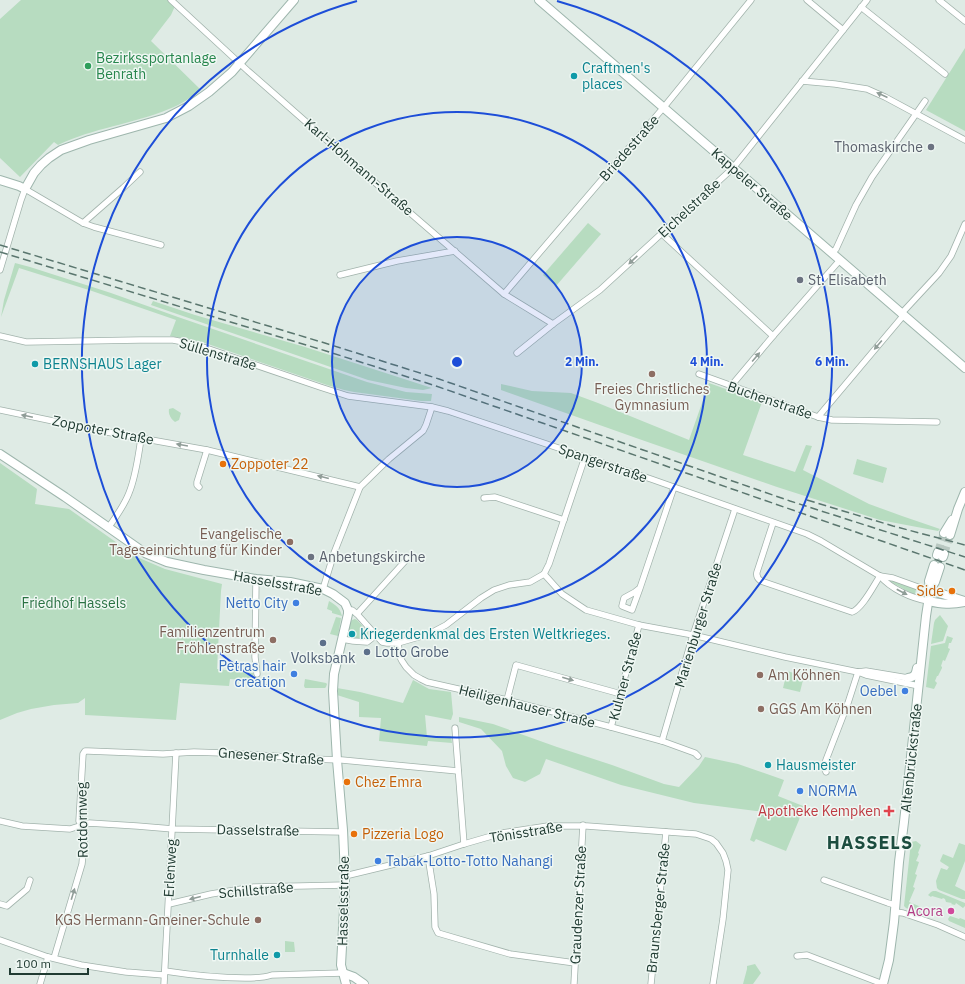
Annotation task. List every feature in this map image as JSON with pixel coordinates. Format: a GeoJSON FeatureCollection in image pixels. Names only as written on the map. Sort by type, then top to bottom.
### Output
{"type":"FeatureCollection","features":[{"type":"Feature","properties":{"kind":"street","name":"Karl-Hohmann-Straße"},"geometry":{"type":"LineString","coordinates":[[171,0],[379,186],[504,294],[553,324]]}},
{"type":"Feature","properties":{"kind":"street"},"geometry":{"type":"LineString","coordinates":[[0,270],[20,200],[34,173],[49,158],[61,150],[89,140],[158,121],[188,106],[214,89],[228,76],[294,0]]}},
{"type":"Feature","properties":{"kind":"street","name":"Kappeler Straße"},"geometry":{"type":"LineString","coordinates":[[539,0],[965,368]]}},
{"type":"Feature","properties":{"kind":"street","name":"Briedestraße"},"geometry":{"type":"LineString","coordinates":[[504,294],[664,107],[751,0]]}},
{"type":"Feature","properties":{"kind":"street"},"geometry":{"type":"LineString","coordinates":[[807,0],[843,30]]}},
{"type":"Feature","properties":{"kind":"street","name":"Eichelstraße"},"geometry":{"type":"LineString","coordinates":[[517,353],[553,324],[600,290],[733,168],[867,0]]}},
{"type":"Feature","properties":{"kind":"street"},"geometry":{"type":"LineString","coordinates":[[939,0],[965,21]]}},
{"type":"Feature","properties":{"kind":"street"},"geometry":{"type":"LineString","coordinates":[[861,7],[945,74]]}},
{"type":"Feature","properties":{"kind":"street"},"geometry":{"type":"LineString","coordinates":[[802,81],[867,89],[917,113],[965,140]]}},
{"type":"Feature","properties":{"kind":"street"},"geometry":{"type":"LineString","coordinates":[[832,253],[836,249],[856,206],[872,177],[925,101]]}},
{"type":"Feature","properties":{"kind":"street"},"geometry":{"type":"LineString","coordinates":[[83,223],[140,172]]}},
{"type":"Feature","properties":{"kind":"street"},"geometry":{"type":"LineString","coordinates":[[0,180],[25,189],[83,223],[161,245]]}},
{"type":"Feature","properties":{"kind":"street","name":"Buchenstraße"},"geometry":{"type":"LineString","coordinates":[[818,416],[941,270],[951,256],[965,224]]}},
{"type":"Feature","properties":{"kind":"street"},"geometry":{"type":"LineString","coordinates":[[662,234],[773,336]]}},
{"type":"Feature","properties":{"kind":"street"},"geometry":{"type":"LineString","coordinates":[[340,275],[397,261],[455,251]]}},
{"type":"Feature","properties":{"kind":"street"},"geometry":{"type":"LineString","coordinates":[[731,386],[840,260]]}},
{"type":"Feature","properties":{"kind":"street","name":"Süllenstraße"},"geometry":{"type":"LineString","coordinates":[[0,336],[26,342],[173,340],[203,347],[348,396],[432,407]]}},
{"type":"Feature","properties":{"kind":"street","name":"Buchenstraße"},"geometry":{"type":"LineString","coordinates":[[699,374],[832,420],[937,422]]}},
{"type":"Feature","properties":{"kind":"street"},"geometry":{"type":"LineString","coordinates":[[323,589],[334,553],[360,487],[423,431],[432,407]]}},
{"type":"Feature","properties":{"kind":"street","name":"Spangerstraße"},"geometry":{"type":"LineString","coordinates":[[432,407],[448,411],[674,487],[807,534],[880,576],[887,583],[902,592],[918,599],[928,601]]}},
{"type":"Feature","properties":{"kind":"street","name":"Zoppoter Straße"},"geometry":{"type":"LineString","coordinates":[[0,410],[89,429],[207,450],[360,487]]}},
{"type":"Feature","properties":{"kind":"street"},"geometry":{"type":"LineString","coordinates":[[108,528],[122,507],[128,494],[137,465],[141,439]]}},
{"type":"Feature","properties":{"kind":"street"},"geometry":{"type":"LineString","coordinates":[[199,487],[196,482],[207,450]]}},
{"type":"Feature","properties":{"kind":"street","name":"Hasselsstraße"},"geometry":{"type":"LineString","coordinates":[[0,454],[145,553],[156,558],[167,562],[204,570],[256,579],[290,582],[323,589],[342,600],[346,605],[348,610],[347,618],[334,674],[333,686],[336,760],[343,832],[345,876],[341,969],[346,983],[354,977]]}},
{"type":"Feature","properties":{"kind":"street"},"geometry":{"type":"LineString","coordinates":[[348,610],[352,610],[357,614],[385,643],[398,643],[429,634],[446,625],[494,590],[509,585],[530,582],[544,574],[549,564],[585,457]]}},
{"type":"Feature","properties":{"kind":"street"},"geometry":{"type":"LineString","coordinates":[[640,588],[674,487]]}},
{"type":"Feature","properties":{"kind":"street"},"geometry":{"type":"LineString","coordinates":[[947,534],[965,492]]}},
{"type":"Feature","properties":{"kind":"street"},"geometry":{"type":"LineString","coordinates":[[484,498],[495,497],[564,520]]}},
{"type":"Feature","properties":{"kind":"street","name":"Marienburger Straße"},"geometry":{"type":"LineString","coordinates":[[662,742],[693,635],[735,509]]}},
{"type":"Feature","properties":{"kind":"street"},"geometry":{"type":"LineString","coordinates":[[773,522],[756,575],[761,581],[852,612],[859,608],[880,576]]}},
{"type":"Feature","properties":{"kind":"street"},"geometry":{"type":"LineString","coordinates":[[357,614],[407,558]]}},
{"type":"Feature","properties":{"kind":"street","name":"Altenbrückstraße"},"geometry":{"type":"LineString","coordinates":[[797,956],[808,955],[883,984],[889,960],[926,616],[930,590],[935,582],[937,566]]}},
{"type":"Feature","properties":{"kind":"street"},"geometry":{"type":"LineString","coordinates":[[544,574],[562,594],[586,610],[639,625],[693,635],[785,658],[858,672],[919,686]]}},
{"type":"Feature","properties":{"kind":"street","name":"Spangerstraße"},"geometry":{"type":"LineString","coordinates":[[880,576],[893,578],[918,588],[930,590]]}},
{"type":"Feature","properties":{"kind":"street"},"geometry":{"type":"LineString","coordinates":[[256,579],[255,657],[257,674]]}},
{"type":"Feature","properties":{"kind":"street"},"geometry":{"type":"LineString","coordinates":[[930,590],[965,602]]}},
{"type":"Feature","properties":{"kind":"street"},"geometry":{"type":"LineString","coordinates":[[928,601],[942,604],[957,604],[965,602]]}},
{"type":"Feature","properties":{"kind":"street"},"geometry":{"type":"LineString","coordinates":[[926,616],[934,608],[942,604]]}},
{"type":"Feature","properties":{"kind":"street","name":"Kulmer Straße"},"geometry":{"type":"LineString","coordinates":[[611,727],[639,625]]}},
{"type":"Feature","properties":{"kind":"street"},"geometry":{"type":"LineString","coordinates":[[342,639],[367,642],[376,635]]}},
{"type":"Feature","properties":{"kind":"street","name":"Heiligenhauser Straße"},"geometry":{"type":"LineString","coordinates":[[398,643],[402,661],[406,667],[420,679],[611,727],[662,742],[695,753],[698,756]]}},
{"type":"Feature","properties":{"kind":"street","name":"Altenbrückstraße"},"geometry":{"type":"LineString","coordinates":[[908,678],[912,678],[916,675],[918,666],[922,660]]}},
{"type":"Feature","properties":{"kind":"street"},"geometry":{"type":"LineString","coordinates":[[507,700],[516,665],[621,694]]}},
{"type":"Feature","properties":{"kind":"street"},"geometry":{"type":"LineString","coordinates":[[858,672],[866,671],[908,678]]}},
{"type":"Feature","properties":{"kind":"street"},"geometry":{"type":"LineString","coordinates":[[826,772],[824,767],[826,760],[858,672]]}},
{"type":"Feature","properties":{"kind":"street"},"geometry":{"type":"LineString","coordinates":[[455,728],[464,844]]}},
{"type":"Feature","properties":{"kind":"street","name":"Gnesener Straße"},"geometry":{"type":"LineString","coordinates":[[85,751],[163,754],[194,752],[336,760],[458,771]]}},
{"type":"Feature","properties":{"kind":"street","name":"Rotdornweg"},"geometry":{"type":"LineString","coordinates":[[40,984],[51,957],[82,864],[85,831],[79,821],[82,754],[85,751]]}},
{"type":"Feature","properties":{"kind":"street","name":"Erlenweg"},"geometry":{"type":"LineString","coordinates":[[164,984],[176,753]]}},
{"type":"Feature","properties":{"kind":"street","name":"Dasselstraße"},"geometry":{"type":"LineString","coordinates":[[0,821],[22,826],[70,829],[89,824],[172,829],[343,832]]}},
{"type":"Feature","properties":{"kind":"street","name":"Tönisstraße"},"geometry":{"type":"LineString","coordinates":[[345,876],[428,856],[464,844],[511,832],[548,826],[583,825],[696,834],[716,843],[723,853],[728,870],[723,919],[713,984]]}},
{"type":"Feature","properties":{"kind":"street","name":"Graudenzer Straße"},"geometry":{"type":"LineString","coordinates":[[574,984],[583,825]]}},
{"type":"Feature","properties":{"kind":"street","name":"Braunsberger Straße"},"geometry":{"type":"LineString","coordinates":[[651,984],[666,832]]}},
{"type":"Feature","properties":{"kind":"street"},"geometry":{"type":"LineString","coordinates":[[428,856],[434,894],[435,927],[438,933],[510,954],[575,963]]}},
{"type":"Feature","properties":{"kind":"street"},"geometry":{"type":"LineString","coordinates":[[0,904],[7,906],[27,889],[30,880]]}},
{"type":"Feature","properties":{"kind":"street"},"geometry":{"type":"LineString","coordinates":[[824,880],[888,903],[903,913],[938,925],[965,937]]}},
{"type":"Feature","properties":{"kind":"street","name":"Schillstraße"},"geometry":{"type":"LineString","coordinates":[[169,904],[211,894],[254,887],[345,885]]}},
{"type":"Feature","properties":{"kind":"street"},"geometry":{"type":"LineString","coordinates":[[0,940],[51,957],[81,965],[126,972],[235,978],[265,978],[272,974],[301,975],[343,973]]}},
{"type":"Feature","properties":{"kind":"street","name":"Hasselsstraße"},"geometry":{"type":"LineString","coordinates":[[341,961],[348,971],[364,984]]}},
{"type":"Feature","properties":{"kind":"street","name":"Hasselsstraße"},"geometry":{"type":"LineString","coordinates":[[343,973],[354,977]]}},
{"type":"Feature","properties":{"kind":"green space","name":"Bezirkssportanlage Benrath"},"geometry":{"type":"Polygon","coordinates":[[[21,0],[168,0],[175,6],[171,15],[151,41],[201,90],[178,105],[141,119],[85,134],[58,145],[54,142],[20,177],[0,158],[0,19],[21,0]]]}},
{"type":"Feature","properties":{"kind":"green space"},"geometry":{"type":"Polygon","coordinates":[[[965,48],[965,131],[926,110],[965,48]]]}},
{"type":"Feature","properties":{"kind":"green space"},"geometry":{"type":"Polygon","coordinates":[[[588,223],[601,234],[556,286],[543,275],[588,223]]]}},
{"type":"Feature","properties":{"kind":"green space"},"geometry":{"type":"Polygon","coordinates":[[[15,263],[111,293],[367,382],[406,392],[432,394],[431,401],[421,401],[344,390],[202,342],[170,336],[176,320],[19,268],[1,317],[4,300],[15,263]]]}},
{"type":"Feature","properties":{"kind":"green space"},"geometry":{"type":"Polygon","coordinates":[[[153,301],[195,315],[305,347],[432,388],[423,390],[406,388],[368,380],[151,305],[153,301]]]}},
{"type":"Feature","properties":{"kind":"green space"},"geometry":{"type":"Polygon","coordinates":[[[709,383],[762,402],[743,455],[795,472],[806,445],[812,446],[803,470],[869,504],[940,529],[938,531],[880,520],[777,487],[501,390],[501,384],[532,391],[571,393],[689,440],[709,383]]]}},
{"type":"Feature","properties":{"kind":"green space"},"geometry":{"type":"Polygon","coordinates":[[[173,408],[181,413],[179,420],[175,422],[169,413],[169,409],[173,408]]]}},
{"type":"Feature","properties":{"kind":"green space"},"geometry":{"type":"Polygon","coordinates":[[[857,459],[887,468],[883,483],[853,474],[857,459]]]}},
{"type":"Feature","properties":{"kind":"green space","name":"Friedhof Hassels"},"geometry":{"type":"Polygon","coordinates":[[[0,463],[37,489],[35,504],[69,509],[137,557],[165,569],[222,584],[217,669],[253,673],[254,681],[230,679],[229,686],[180,683],[176,720],[85,715],[85,698],[78,703],[31,709],[0,720],[0,463]]]}},
{"type":"Feature","properties":{"kind":"green space"},"geometry":{"type":"Polygon","coordinates":[[[888,578],[916,589],[915,595],[887,580],[888,578]]]}},
{"type":"Feature","properties":{"kind":"green space"},"geometry":{"type":"Polygon","coordinates":[[[329,601],[337,607],[342,616],[332,613],[332,611],[327,609],[329,601]]]}},
{"type":"Feature","properties":{"kind":"green space"},"geometry":{"type":"Polygon","coordinates":[[[940,615],[948,626],[943,641],[931,644],[934,623],[940,615]]]}},
{"type":"Feature","properties":{"kind":"green space"},"geometry":{"type":"Polygon","coordinates":[[[336,617],[341,618],[338,636],[330,634],[336,617]]]}},
{"type":"Feature","properties":{"kind":"green space"},"geometry":{"type":"Polygon","coordinates":[[[355,619],[370,634],[367,638],[362,639],[350,637],[347,634],[350,623],[355,619]]]}},
{"type":"Feature","properties":{"kind":"green space"},"geometry":{"type":"Polygon","coordinates":[[[947,636],[953,638],[951,643],[949,643],[948,648],[950,649],[945,661],[943,660],[941,666],[942,668],[935,681],[937,683],[934,689],[926,687],[931,646],[945,643],[947,636]]]}},
{"type":"Feature","properties":{"kind":"green space"},"geometry":{"type":"Polygon","coordinates":[[[787,671],[804,676],[800,692],[783,688],[787,671]]]}},
{"type":"Feature","properties":{"kind":"green space"},"geometry":{"type":"Polygon","coordinates":[[[305,679],[327,684],[325,688],[305,688],[305,679]]]}},
{"type":"Feature","properties":{"kind":"green space"},"geometry":{"type":"Polygon","coordinates":[[[413,680],[429,689],[451,692],[453,714],[451,720],[425,715],[427,737],[451,736],[452,743],[428,741],[427,746],[379,741],[381,718],[359,717],[359,702],[337,695],[337,688],[403,703],[413,680]]]}},
{"type":"Feature","properties":{"kind":"green space"},"geometry":{"type":"Polygon","coordinates":[[[459,717],[493,724],[664,784],[679,787],[699,766],[705,757],[738,764],[784,780],[778,796],[803,806],[799,820],[786,851],[756,839],[754,842],[750,840],[760,811],[694,803],[621,785],[546,759],[540,774],[525,782],[513,778],[506,766],[502,751],[481,729],[459,722],[459,717]]]}},
{"type":"Feature","properties":{"kind":"green space"},"geometry":{"type":"Polygon","coordinates":[[[916,841],[921,845],[916,861],[919,862],[913,887],[915,888],[909,902],[926,909],[922,915],[904,906],[911,842],[916,841]]]}},
{"type":"Feature","properties":{"kind":"green space"},"geometry":{"type":"Polygon","coordinates":[[[959,843],[965,845],[965,861],[955,886],[965,891],[965,899],[939,890],[937,888],[936,881],[941,868],[947,870],[949,867],[940,861],[943,854],[953,858],[959,843]]]}},
{"type":"Feature","properties":{"kind":"green space"},"geometry":{"type":"Polygon","coordinates":[[[933,891],[965,903],[965,906],[963,908],[956,903],[955,905],[946,902],[943,898],[931,897],[928,895],[933,891]]]}},
{"type":"Feature","properties":{"kind":"green space"},"geometry":{"type":"Polygon","coordinates":[[[950,916],[965,920],[965,928],[949,921],[948,919],[950,916]]]}},
{"type":"Feature","properties":{"kind":"green space"},"geometry":{"type":"Polygon","coordinates":[[[285,941],[294,942],[295,952],[285,952],[285,941]]]}},
{"type":"Feature","properties":{"kind":"green space"},"geometry":{"type":"Polygon","coordinates":[[[755,964],[761,973],[753,984],[743,984],[747,966],[755,964]]]}},
{"type":"Feature","properties":{"kind":"tunnel"},"geometry":{"type":"LineString","coordinates":[[938,552],[944,533]]}},
{"type":"Feature","properties":{"kind":"tunnel"},"geometry":{"type":"LineString","coordinates":[[944,554],[950,535]]}},
{"type":"Feature","properties":{"kind":"railway"},"geometry":{"type":"LineString","coordinates":[[0,245],[439,379],[790,501],[965,557]]}},
{"type":"Feature","properties":{"kind":"railway"},"geometry":{"type":"LineString","coordinates":[[0,252],[436,386],[965,570]]}},
{"type":"Feature","properties":{"kind":"railway"},"geometry":{"type":"LineString","coordinates":[[807,500],[893,526],[965,545]]}},
{"type":"Feature","properties":{"kind":"place","name":"Bezirkssportanlage Benrath"},"geometry":{"type":"Point","coordinates":[88,66]}},
{"type":"Feature","properties":{"kind":"place","name":"Craftmen's places"},"geometry":{"type":"Point","coordinates":[574,76]}},
{"type":"Feature","properties":{"kind":"place","name":"Thomaskirche"},"geometry":{"type":"Point","coordinates":[931,147]}},
{"type":"Feature","properties":{"kind":"place","name":"St. Elisabeth"},"geometry":{"type":"Point","coordinates":[800,280]}},
{"type":"Feature","properties":{"kind":"place","name":"BERNSHAUS Lager"},"geometry":{"type":"Point","coordinates":[35,364]}},
{"type":"Feature","properties":{"kind":"place","name":"Freies Christliches Gymnasium"},"geometry":{"type":"Point","coordinates":[652,374]}},
{"type":"Feature","properties":{"kind":"place","name":"Zoppoter 22"},"geometry":{"type":"Point","coordinates":[223,464]}},
{"type":"Feature","properties":{"kind":"place","name":"Evangelische Tageseinrichtung für Kinder"},"geometry":{"type":"Point","coordinates":[290,542]}},
{"type":"Feature","properties":{"kind":"place","name":"Anbetungskirche"},"geometry":{"type":"Point","coordinates":[311,557]}},
{"type":"Feature","properties":{"kind":"place","name":"Side"},"geometry":{"type":"Point","coordinates":[952,591]}},
{"type":"Feature","properties":{"kind":"place","name":"Netto City"},"geometry":{"type":"Point","coordinates":[296,603]}},
{"type":"Feature","properties":{"kind":"place","name":"Kriegerdenkmal des Ersten Weltkrieges."},"geometry":{"type":"Point","coordinates":[352,634]}},
{"type":"Feature","properties":{"kind":"place","name":"Familienzentrum Fröhlenstraße"},"geometry":{"type":"Point","coordinates":[273,640]}},
{"type":"Feature","properties":{"kind":"place","name":"Volksbank"},"geometry":{"type":"Point","coordinates":[323,643]}},
{"type":"Feature","properties":{"kind":"place","name":"Lotto Grobe"},"geometry":{"type":"Point","coordinates":[367,652]}},
{"type":"Feature","properties":{"kind":"place","name":"Petras hair creation"},"geometry":{"type":"Point","coordinates":[294,674]}},
{"type":"Feature","properties":{"kind":"place","name":"Am Köhnen"},"geometry":{"type":"Point","coordinates":[760,675]}},
{"type":"Feature","properties":{"kind":"place","name":"Oebel"},"geometry":{"type":"Point","coordinates":[905,691]}},
{"type":"Feature","properties":{"kind":"place","name":"GGS Am Köhnen"},"geometry":{"type":"Point","coordinates":[761,709]}},
{"type":"Feature","properties":{"kind":"place","name":"Hausmeister"},"geometry":{"type":"Point","coordinates":[768,765]}},
{"type":"Feature","properties":{"kind":"place","name":"Chez Emra"},"geometry":{"type":"Point","coordinates":[347,782]}},
{"type":"Feature","properties":{"kind":"place","name":"NORMA"},"geometry":{"type":"Point","coordinates":[800,791]}},
{"type":"Feature","properties":{"kind":"place","name":"Apotheke Kempken"},"geometry":{"type":"Point","coordinates":[889,811]}},
{"type":"Feature","properties":{"kind":"place","name":"Pizzeria Logo"},"geometry":{"type":"Point","coordinates":[354,834]}},
{"type":"Feature","properties":{"kind":"place","name":"Tabak-Lotto-Totto Nahangi"},"geometry":{"type":"Point","coordinates":[378,861]}},
{"type":"Feature","properties":{"kind":"place","name":"Acora"},"geometry":{"type":"Point","coordinates":[951,911]}},
{"type":"Feature","properties":{"kind":"place","name":"KGS Hermann-Gmeiner-Schule"},"geometry":{"type":"Point","coordinates":[258,920]}},
{"type":"Feature","properties":{"kind":"place","name":"Turnhalle"},"geometry":{"type":"Point","coordinates":[277,955]}},
{"type":"Feature","properties":{"kind":"district","name":"HASSELS"},"geometry":{"type":"Point","coordinates":[870,843]}}]}
